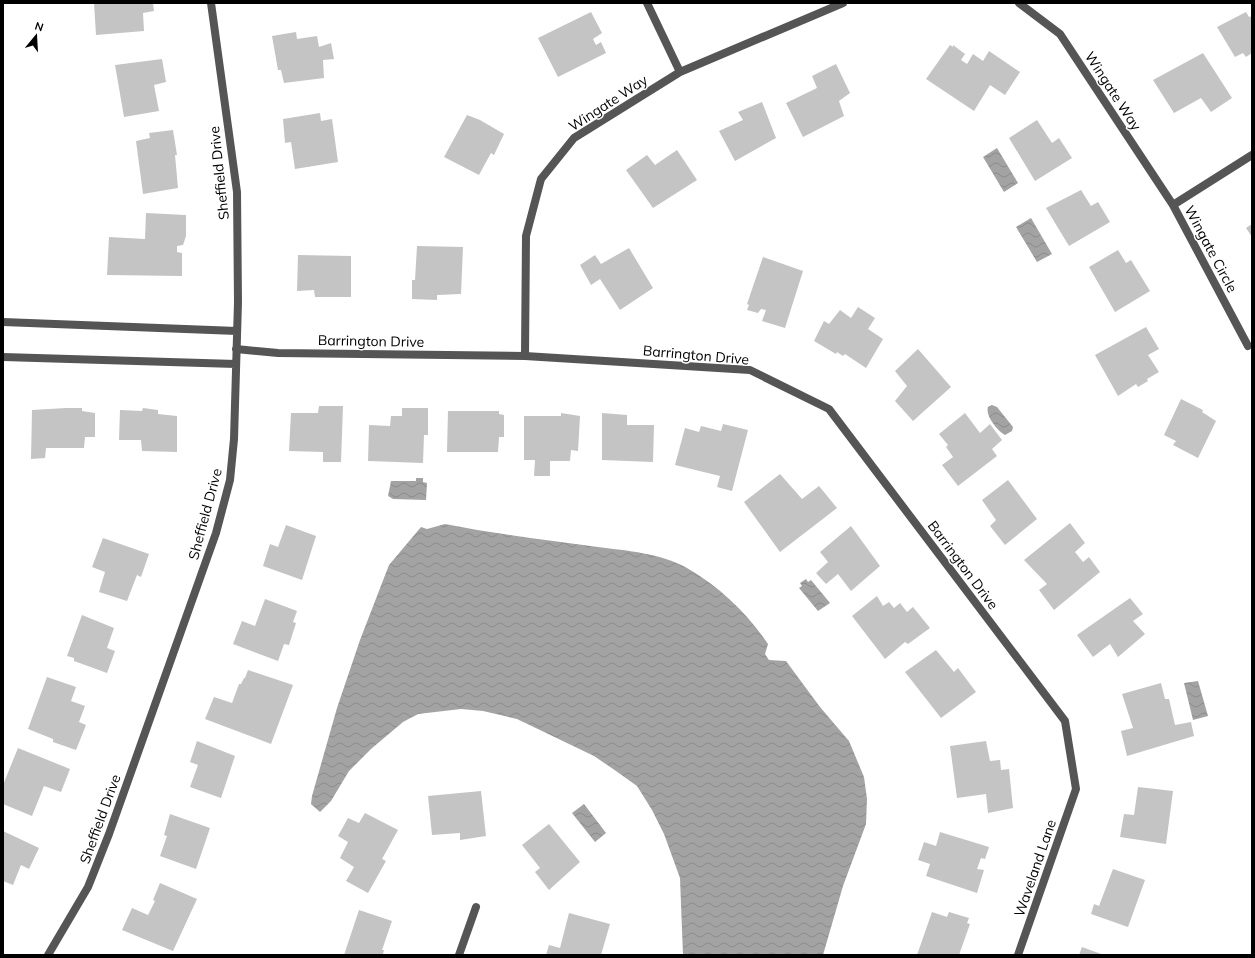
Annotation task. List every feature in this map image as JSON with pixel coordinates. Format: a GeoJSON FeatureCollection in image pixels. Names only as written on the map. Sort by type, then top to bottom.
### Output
{"type":"FeatureCollection","features":[{"type":"Feature","properties":{"kind":"street","name":"Sheffield Drive"},"geometry":{"type":"LineString","coordinates":[[48,955],[88,887],[109,834],[216,533],[230,480],[232,467],[238,302],[237,192],[211,3]]}},
{"type":"Feature","properties":{"kind":"street"},"geometry":{"type":"LineString","coordinates":[[647,3],[680,72]]}},
{"type":"Feature","properties":{"kind":"street","name":"Wingate Way"},"geometry":{"type":"LineString","coordinates":[[525,356],[526,236],[541,179],[574,138],[680,72],[843,3]]}},
{"type":"Feature","properties":{"kind":"street","name":"Wingate Way"},"geometry":{"type":"LineString","coordinates":[[1019,3],[1060,34],[1174,205]]}},
{"type":"Feature","properties":{"kind":"street"},"geometry":{"type":"LineString","coordinates":[[1174,205],[1252,155]]}},
{"type":"Feature","properties":{"kind":"street","name":"Wingate Circle"},"geometry":{"type":"LineString","coordinates":[[1174,205],[1248,346]]}},
{"type":"Feature","properties":{"kind":"street"},"geometry":{"type":"LineString","coordinates":[[3,322],[237,332]]}},
{"type":"Feature","properties":{"kind":"street","name":"Barrington Drive"},"geometry":{"type":"LineString","coordinates":[[236,349],[278,353],[525,356],[750,370],[829,409],[1065,721],[1076,789]]}},
{"type":"Feature","properties":{"kind":"street"},"geometry":{"type":"LineString","coordinates":[[3,357],[236,364]]}},
{"type":"Feature","properties":{"kind":"street","name":"Waveland Lane"},"geometry":{"type":"LineString","coordinates":[[1018,955],[1076,789]]}},
{"type":"Feature","properties":{"kind":"street"},"geometry":{"type":"LineString","coordinates":[[459,955],[476,907]]}},
{"type":"Feature","properties":{"kind":"water"},"geometry":{"type":"Polygon","coordinates":[[[997,148],[1018,183],[1004,192],[983,157],[997,148]]]}},
{"type":"Feature","properties":{"kind":"water"},"geometry":{"type":"Polygon","coordinates":[[[1031,218],[1052,254],[1037,262],[1016,227],[1031,218]]]}},
{"type":"Feature","properties":{"kind":"water"},"geometry":{"type":"Polygon","coordinates":[[[992,405],[997,407],[1013,427],[1012,431],[1005,435],[993,423],[988,415],[988,407],[992,405]]]}},
{"type":"Feature","properties":{"kind":"water"},"geometry":{"type":"Polygon","coordinates":[[[416,478],[423,478],[423,482],[427,483],[426,500],[393,499],[388,496],[391,481],[416,481],[416,478]]]}},
{"type":"Feature","properties":{"kind":"water"},"geometry":{"type":"Polygon","coordinates":[[[445,524],[502,534],[632,551],[677,563],[699,575],[722,592],[742,611],[768,644],[765,654],[769,660],[786,661],[820,707],[849,741],[864,777],[867,799],[866,824],[843,886],[823,955],[683,955],[680,878],[664,834],[652,810],[637,786],[594,756],[517,719],[483,711],[461,709],[418,714],[403,722],[371,749],[349,771],[331,801],[320,812],[311,804],[337,708],[360,640],[389,565],[421,527],[427,529],[445,524]]]}},
{"type":"Feature","properties":{"kind":"water"},"geometry":{"type":"Polygon","coordinates":[[[806,579],[808,582],[811,580],[830,603],[818,611],[799,588],[802,586],[800,583],[806,579]]]}},
{"type":"Feature","properties":{"kind":"water"},"geometry":{"type":"Polygon","coordinates":[[[1198,681],[1208,716],[1193,720],[1184,683],[1198,681]]]}},
{"type":"Feature","properties":{"kind":"water"},"geometry":{"type":"Polygon","coordinates":[[[584,804],[606,833],[595,842],[572,813],[584,804]]]}},
{"type":"Feature","properties":{"kind":"building"},"geometry":{"type":"Polygon","coordinates":[[[94,3],[153,3],[154,11],[143,13],[144,31],[96,35],[94,3]]]}},
{"type":"Feature","properties":{"kind":"building"},"geometry":{"type":"Polygon","coordinates":[[[591,12],[602,33],[593,39],[596,45],[601,42],[606,53],[558,77],[538,38],[591,12]]]}},
{"type":"Feature","properties":{"kind":"building"},"geometry":{"type":"Polygon","coordinates":[[[1246,12],[1249,17],[1252,16],[1252,53],[1246,57],[1243,53],[1235,57],[1217,27],[1246,12]]]}},
{"type":"Feature","properties":{"kind":"building"},"geometry":{"type":"Polygon","coordinates":[[[296,32],[297,39],[317,36],[319,47],[331,43],[334,59],[323,60],[324,78],[284,83],[281,70],[278,70],[272,36],[296,32]]]}},
{"type":"Feature","properties":{"kind":"building"},"geometry":{"type":"Polygon","coordinates":[[[950,45],[953,47],[953,45],[965,54],[961,60],[967,64],[973,54],[983,61],[989,51],[1020,72],[1005,95],[990,85],[974,111],[926,79],[950,45]]]}},
{"type":"Feature","properties":{"kind":"building"},"geometry":{"type":"Polygon","coordinates":[[[1203,53],[1232,98],[1211,112],[1201,98],[1174,113],[1153,80],[1203,53]]]}},
{"type":"Feature","properties":{"kind":"building"},"geometry":{"type":"Polygon","coordinates":[[[162,59],[166,82],[154,85],[159,111],[124,117],[115,65],[162,59]]]}},
{"type":"Feature","properties":{"kind":"building"},"geometry":{"type":"Polygon","coordinates":[[[836,64],[850,93],[839,101],[844,116],[803,137],[786,103],[817,88],[812,76],[836,64]]]}},
{"type":"Feature","properties":{"kind":"building"},"geometry":{"type":"Polygon","coordinates":[[[762,102],[776,138],[735,161],[719,131],[743,120],[738,112],[762,102]]]}},
{"type":"Feature","properties":{"kind":"building"},"geometry":{"type":"Polygon","coordinates":[[[320,113],[321,121],[332,119],[338,162],[295,169],[291,142],[285,143],[283,119],[320,113]]]}},
{"type":"Feature","properties":{"kind":"building"},"geometry":{"type":"Polygon","coordinates":[[[467,115],[480,120],[504,134],[494,155],[491,153],[479,175],[444,157],[467,115]]]}},
{"type":"Feature","properties":{"kind":"building"},"geometry":{"type":"Polygon","coordinates":[[[1037,120],[1052,143],[1059,138],[1072,158],[1035,181],[1009,138],[1037,120]]]}},
{"type":"Feature","properties":{"kind":"building"},"geometry":{"type":"Polygon","coordinates":[[[173,130],[177,155],[175,155],[178,188],[143,194],[136,141],[150,138],[149,133],[173,130]]]}},
{"type":"Feature","properties":{"kind":"building"},"geometry":{"type":"Polygon","coordinates":[[[677,150],[697,180],[653,208],[626,170],[647,155],[655,165],[677,150]]]}},
{"type":"Feature","properties":{"kind":"building"},"geometry":{"type":"Polygon","coordinates":[[[1081,190],[1091,206],[1098,202],[1110,222],[1069,246],[1046,208],[1081,190]]]}},
{"type":"Feature","properties":{"kind":"building"},"geometry":{"type":"Polygon","coordinates":[[[146,213],[186,215],[186,236],[183,245],[177,246],[177,252],[182,253],[182,276],[107,275],[109,237],[145,239],[146,213]]]}},
{"type":"Feature","properties":{"kind":"building"},"geometry":{"type":"Polygon","coordinates":[[[1252,224],[1252,237],[1246,228],[1252,224]]]}},
{"type":"Feature","properties":{"kind":"building"},"geometry":{"type":"Polygon","coordinates":[[[417,246],[463,247],[461,294],[437,295],[437,300],[412,299],[412,280],[415,280],[417,246]]]}},
{"type":"Feature","properties":{"kind":"building"},"geometry":{"type":"Polygon","coordinates":[[[629,248],[653,288],[620,310],[600,279],[591,285],[580,265],[595,255],[601,264],[629,248]]]}},
{"type":"Feature","properties":{"kind":"building"},"geometry":{"type":"Polygon","coordinates":[[[1118,250],[1126,263],[1131,260],[1150,291],[1115,312],[1089,267],[1118,250]]]}},
{"type":"Feature","properties":{"kind":"building"},"geometry":{"type":"Polygon","coordinates":[[[298,255],[351,256],[351,297],[315,297],[314,290],[297,291],[298,255]]]}},
{"type":"Feature","properties":{"kind":"building"},"geometry":{"type":"Polygon","coordinates":[[[763,257],[803,271],[785,328],[762,321],[766,310],[761,309],[758,313],[747,310],[749,305],[747,304],[763,257]]]}},
{"type":"Feature","properties":{"kind":"building"},"geometry":{"type":"Polygon","coordinates":[[[858,307],[875,318],[868,329],[883,339],[866,368],[845,354],[843,356],[837,352],[836,354],[814,341],[824,321],[829,324],[840,310],[851,318],[858,307]]]}},
{"type":"Feature","properties":{"kind":"building"},"geometry":{"type":"Polygon","coordinates":[[[1146,327],[1159,349],[1148,355],[1159,372],[1147,379],[1148,381],[1138,387],[1136,384],[1118,396],[1095,355],[1146,327]]]}},
{"type":"Feature","properties":{"kind":"building"},"geometry":{"type":"Polygon","coordinates":[[[918,349],[951,387],[913,421],[895,401],[907,386],[895,371],[918,349]]]}},
{"type":"Feature","properties":{"kind":"building"},"geometry":{"type":"Polygon","coordinates":[[[1181,399],[1203,410],[1202,412],[1216,421],[1198,458],[1173,445],[1176,441],[1164,435],[1181,399]]]}},
{"type":"Feature","properties":{"kind":"building"},"geometry":{"type":"Polygon","coordinates":[[[319,406],[343,406],[341,462],[323,462],[323,452],[289,451],[291,413],[318,413],[319,406]]]}},
{"type":"Feature","properties":{"kind":"building"},"geometry":{"type":"Polygon","coordinates":[[[82,408],[82,411],[95,413],[95,437],[85,437],[84,448],[46,448],[45,458],[31,459],[32,410],[82,408]]]}},
{"type":"Feature","properties":{"kind":"building"},"geometry":{"type":"Polygon","coordinates":[[[143,408],[158,410],[158,414],[177,416],[177,452],[142,451],[141,440],[119,440],[120,410],[142,411],[143,408]]]}},
{"type":"Feature","properties":{"kind":"building"},"geometry":{"type":"Polygon","coordinates":[[[402,408],[428,408],[428,435],[424,435],[423,463],[368,461],[369,425],[390,426],[391,416],[402,416],[402,408]]]}},
{"type":"Feature","properties":{"kind":"building"},"geometry":{"type":"Polygon","coordinates":[[[448,411],[499,411],[499,414],[504,415],[504,437],[499,437],[498,452],[447,452],[448,411]]]}},
{"type":"Feature","properties":{"kind":"building"},"geometry":{"type":"Polygon","coordinates":[[[561,413],[580,416],[578,451],[571,450],[570,461],[550,461],[550,476],[534,476],[535,460],[524,460],[524,416],[561,416],[561,413]]]}},
{"type":"Feature","properties":{"kind":"building"},"geometry":{"type":"Polygon","coordinates":[[[602,413],[627,415],[627,425],[654,425],[653,462],[602,460],[602,413]]]}},
{"type":"Feature","properties":{"kind":"building"},"geometry":{"type":"Polygon","coordinates":[[[965,413],[980,433],[990,424],[1002,440],[992,449],[997,456],[958,486],[942,465],[953,457],[946,447],[948,445],[939,434],[965,413]]]}},
{"type":"Feature","properties":{"kind":"building"},"geometry":{"type":"Polygon","coordinates":[[[723,424],[748,430],[732,491],[717,487],[720,476],[675,465],[685,428],[699,432],[701,426],[721,431],[723,424]]]}},
{"type":"Feature","properties":{"kind":"building"},"geometry":{"type":"Polygon","coordinates":[[[780,474],[802,499],[819,486],[837,508],[780,552],[744,502],[780,474]]]}},
{"type":"Feature","properties":{"kind":"building"},"geometry":{"type":"Polygon","coordinates":[[[1008,480],[1037,519],[1005,545],[990,526],[996,520],[982,500],[1008,480]]]}},
{"type":"Feature","properties":{"kind":"building"},"geometry":{"type":"Polygon","coordinates":[[[1070,523],[1085,543],[1075,552],[1083,562],[1089,557],[1100,572],[1054,610],[1039,590],[1047,584],[1024,560],[1070,523]]]}},
{"type":"Feature","properties":{"kind":"building"},"geometry":{"type":"Polygon","coordinates":[[[286,525],[316,536],[302,580],[263,566],[270,544],[278,547],[286,525]]]}},
{"type":"Feature","properties":{"kind":"building"},"geometry":{"type":"Polygon","coordinates":[[[851,526],[880,566],[851,591],[838,574],[826,584],[816,573],[828,562],[820,552],[851,526]]]}},
{"type":"Feature","properties":{"kind":"building"},"geometry":{"type":"Polygon","coordinates":[[[103,538],[149,554],[141,577],[137,575],[127,601],[99,592],[105,572],[92,567],[103,538]]]}},
{"type":"Feature","properties":{"kind":"building"},"geometry":{"type":"Polygon","coordinates":[[[877,596],[883,606],[889,602],[894,608],[900,603],[907,612],[913,607],[930,628],[908,644],[905,642],[885,659],[852,616],[877,596]]]}},
{"type":"Feature","properties":{"kind":"building"},"geometry":{"type":"Polygon","coordinates":[[[1130,598],[1143,614],[1133,621],[1145,634],[1118,657],[1110,644],[1093,657],[1077,635],[1130,598]]]}},
{"type":"Feature","properties":{"kind":"building"},"geometry":{"type":"Polygon","coordinates":[[[265,599],[297,611],[293,622],[296,623],[289,645],[284,644],[278,661],[233,644],[242,621],[255,626],[265,599]]]}},
{"type":"Feature","properties":{"kind":"building"},"geometry":{"type":"Polygon","coordinates":[[[82,615],[114,628],[107,648],[115,651],[107,673],[74,661],[74,658],[67,656],[82,615]]]}},
{"type":"Feature","properties":{"kind":"building"},"geometry":{"type":"Polygon","coordinates":[[[936,650],[954,672],[958,668],[976,692],[941,718],[905,672],[936,650]]]}},
{"type":"Feature","properties":{"kind":"building"},"geometry":{"type":"Polygon","coordinates":[[[248,670],[293,685],[271,744],[205,719],[214,697],[232,703],[239,684],[241,684],[245,678],[248,670]]]}},
{"type":"Feature","properties":{"kind":"building"},"geometry":{"type":"Polygon","coordinates":[[[47,677],[76,687],[71,701],[85,706],[79,722],[86,725],[76,750],[53,742],[53,739],[28,729],[47,677]]]}},
{"type":"Feature","properties":{"kind":"building"},"geometry":{"type":"Polygon","coordinates":[[[1161,683],[1165,699],[1169,699],[1175,725],[1191,722],[1194,736],[1127,756],[1121,731],[1133,728],[1122,694],[1161,683]]]}},
{"type":"Feature","properties":{"kind":"building"},"geometry":{"type":"Polygon","coordinates":[[[197,741],[235,756],[221,798],[190,787],[198,765],[190,762],[197,741]]]}},
{"type":"Feature","properties":{"kind":"building"},"geometry":{"type":"Polygon","coordinates":[[[986,741],[990,761],[1000,760],[1001,770],[1009,769],[1013,808],[988,813],[986,794],[957,798],[950,746],[986,741]]]}},
{"type":"Feature","properties":{"kind":"building"},"geometry":{"type":"Polygon","coordinates":[[[18,748],[70,769],[61,792],[44,786],[32,816],[3,804],[3,785],[18,748]]]}},
{"type":"Feature","properties":{"kind":"building"},"geometry":{"type":"Polygon","coordinates":[[[1138,787],[1173,791],[1166,844],[1120,837],[1124,814],[1134,815],[1138,787]]]}},
{"type":"Feature","properties":{"kind":"building"},"geometry":{"type":"Polygon","coordinates":[[[481,791],[486,836],[460,840],[460,833],[432,835],[428,796],[481,791]]]}},
{"type":"Feature","properties":{"kind":"building"},"geometry":{"type":"Polygon","coordinates":[[[365,813],[398,830],[382,859],[386,861],[368,893],[346,881],[354,867],[340,858],[348,842],[338,836],[348,818],[359,823],[365,813]]]}},
{"type":"Feature","properties":{"kind":"building"},"geometry":{"type":"Polygon","coordinates":[[[170,814],[210,828],[196,869],[160,856],[167,836],[164,835],[170,814]]]}},
{"type":"Feature","properties":{"kind":"building"},"geometry":{"type":"Polygon","coordinates":[[[549,824],[580,862],[549,890],[535,872],[540,868],[522,845],[549,824]]]}},
{"type":"Feature","properties":{"kind":"building"},"geometry":{"type":"Polygon","coordinates":[[[3,831],[39,848],[29,869],[21,865],[13,885],[3,881],[3,831]]]}},
{"type":"Feature","properties":{"kind":"building"},"geometry":{"type":"Polygon","coordinates":[[[940,832],[989,847],[985,859],[981,858],[977,869],[984,870],[977,893],[926,876],[930,864],[918,860],[924,842],[936,846],[940,832]]]}},
{"type":"Feature","properties":{"kind":"building"},"geometry":{"type":"Polygon","coordinates":[[[1113,869],[1145,880],[1128,927],[1091,914],[1094,904],[1099,906],[1113,869]]]}},
{"type":"Feature","properties":{"kind":"building"},"geometry":{"type":"Polygon","coordinates":[[[160,883],[197,899],[173,951],[122,930],[132,908],[148,915],[155,901],[153,900],[160,883]]]}},
{"type":"Feature","properties":{"kind":"building"},"geometry":{"type":"Polygon","coordinates":[[[359,910],[392,921],[382,950],[384,950],[383,954],[385,955],[344,955],[359,910]]]}},
{"type":"Feature","properties":{"kind":"building"},"geometry":{"type":"Polygon","coordinates":[[[932,912],[947,917],[949,912],[969,918],[967,923],[970,924],[959,955],[917,955],[932,912]]]}},
{"type":"Feature","properties":{"kind":"building"},"geometry":{"type":"Polygon","coordinates":[[[569,913],[610,924],[601,955],[546,955],[549,945],[560,948],[569,913]]]}},
{"type":"Feature","properties":{"kind":"building"},"geometry":{"type":"Polygon","coordinates":[[[1082,947],[1104,955],[1079,955],[1082,947]]]}}]}
